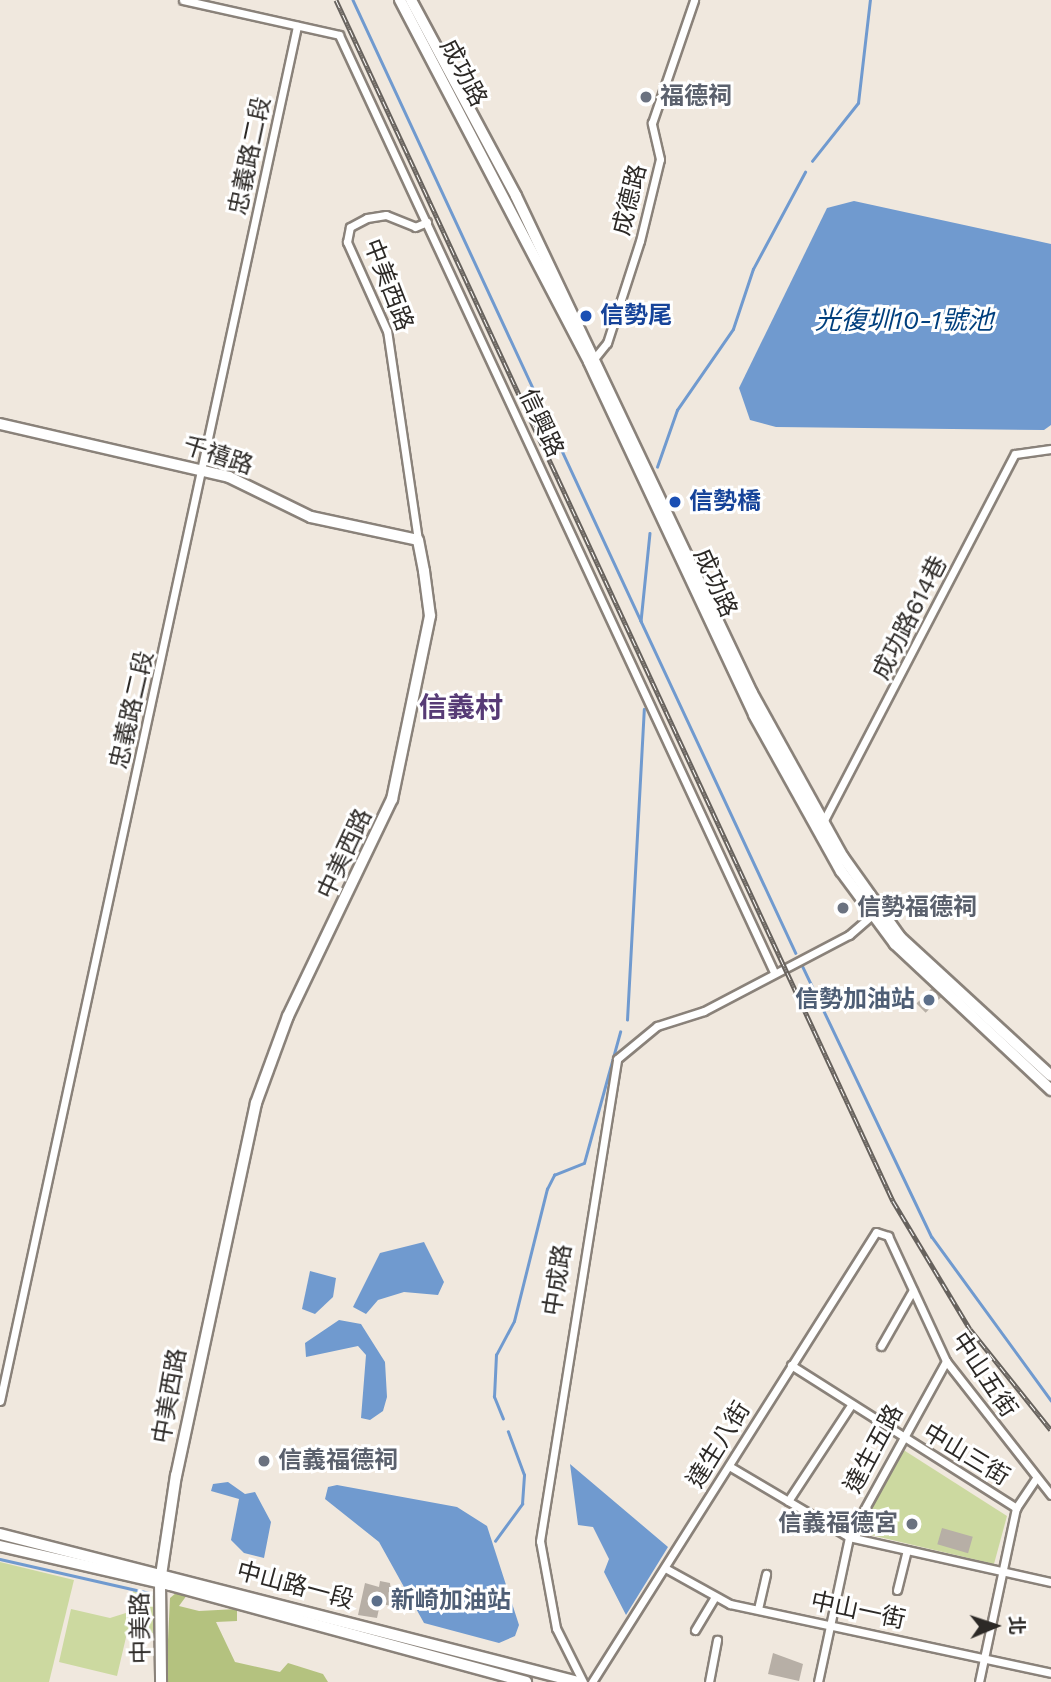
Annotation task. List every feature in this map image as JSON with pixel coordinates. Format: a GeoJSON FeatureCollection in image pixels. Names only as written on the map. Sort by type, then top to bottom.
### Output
{"type":"FeatureCollection","features":[{"type":"Feature","properties":{"kind":"street","name":"信興路"},"geometry":{"type":"LineString","coordinates":[[183,0],[339,35],[774,972]]}},
{"type":"Feature","properties":{"kind":"street","name":"成功路"},"geometry":{"type":"LineString","coordinates":[[400,0],[592,361]]}},
{"type":"Feature","properties":{"kind":"street","name":"成功路"},"geometry":{"type":"LineString","coordinates":[[411,0],[592,361],[752,693],[821,825],[874,913],[1051,1090]]}},
{"type":"Feature","properties":{"kind":"street","name":"成德路"},"geometry":{"type":"LineString","coordinates":[[592,361],[640,241],[660,159],[652,123],[695,0]]}},
{"type":"Feature","properties":{"kind":"street","name":"忠義路二段"},"geometry":{"type":"LineString","coordinates":[[0,1401],[205,471],[297,26]]}},
{"type":"Feature","properties":{"kind":"street","name":"中美西路"},"geometry":{"type":"LineString","coordinates":[[161,1577],[200,1346],[256,1103],[288,1016],[386,818],[407,740],[430,616],[387,331],[347,242],[350,227],[366,218],[386,215],[415,227],[427,222]]}},
{"type":"Feature","properties":{"kind":"street","name":"千禧路"},"geometry":{"type":"LineString","coordinates":[[0,424],[205,471],[311,517],[418,540]]}},
{"type":"Feature","properties":{"kind":"street","name":"成功路614巷"},"geometry":{"type":"LineString","coordinates":[[821,825],[1015,454],[1051,449]]}},
{"type":"Feature","properties":{"kind":"street","name":"成功路"},"geometry":{"type":"LineString","coordinates":[[874,913],[1051,1076]]}},
{"type":"Feature","properties":{"kind":"street","name":"中成路"},"geometry":{"type":"LineString","coordinates":[[580,1682],[556,1628],[540,1541],[612,1076],[617,1059],[639,1037],[849,935],[874,913]]}},
{"type":"Feature","properties":{"kind":"street","name":"中山五街"},"geometry":{"type":"LineString","coordinates":[[879,1231],[888,1236],[946,1361],[1035,1480],[1051,1495]]}},
{"type":"Feature","properties":{"kind":"street","name":"達生八街"},"geometry":{"type":"LineString","coordinates":[[592,1682],[791,1365],[879,1231]]}},
{"type":"Feature","properties":{"kind":"street"},"geometry":{"type":"LineString","coordinates":[[881,1346],[913,1290]]}},
{"type":"Feature","properties":{"kind":"street","name":"達生五路"},"geometry":{"type":"LineString","coordinates":[[818,1682],[849,1537],[900,1439],[946,1361]]}},
{"type":"Feature","properties":{"kind":"street","name":"中山三街"},"geometry":{"type":"LineString","coordinates":[[791,1365],[900,1439],[1016,1508]]}},
{"type":"Feature","properties":{"kind":"street"},"geometry":{"type":"LineString","coordinates":[[788,1501],[851,1405]]}},
{"type":"Feature","properties":{"kind":"street"},"geometry":{"type":"LineString","coordinates":[[729,1466],[849,1537],[1051,1582]]}},
{"type":"Feature","properties":{"kind":"street"},"geometry":{"type":"LineString","coordinates":[[979,1682],[1016,1508],[1035,1480]]}},
{"type":"Feature","properties":{"kind":"street","name":"中山路一段"},"geometry":{"type":"LineString","coordinates":[[0,1534],[279,1608],[526,1682]]}},
{"type":"Feature","properties":{"kind":"street","name":"中山路一段"},"geometry":{"type":"LineString","coordinates":[[0,1546],[161,1577]]}},
{"type":"Feature","properties":{"kind":"street"},"geometry":{"type":"LineString","coordinates":[[897,1590],[907,1550]]}},
{"type":"Feature","properties":{"kind":"street","name":"中山一街"},"geometry":{"type":"LineString","coordinates":[[665,1568],[715,1597],[758,1609],[1051,1673]]}},
{"type":"Feature","properties":{"kind":"street"},"geometry":{"type":"LineString","coordinates":[[758,1609],[766,1574]]}},
{"type":"Feature","properties":{"kind":"street","name":"中美路"},"geometry":{"type":"LineString","coordinates":[[161,1577],[162,1682]]}},
{"type":"Feature","properties":{"kind":"street"},"geometry":{"type":"LineString","coordinates":[[695,1630],[715,1597]]}},
{"type":"Feature","properties":{"kind":"street","name":"中山路一段"},"geometry":{"type":"LineString","coordinates":[[365,1633],[580,1682]]}},
{"type":"Feature","properties":{"kind":"street"},"geometry":{"type":"LineString","coordinates":[[709,1682],[717,1640]]}},
{"type":"Feature","properties":{"kind":"green space"},"geometry":{"type":"Polygon","coordinates":[[[902,1449],[1007,1516],[994,1564],[858,1532],[902,1449]]]}},
{"type":"Feature","properties":{"kind":"green space"},"geometry":{"type":"Polygon","coordinates":[[[0,1562],[74,1580],[49,1682],[0,1682],[0,1562]]]}},
{"type":"Feature","properties":{"kind":"green space"},"geometry":{"type":"Polygon","coordinates":[[[133,1591],[154,1596],[153,1633],[127,1633],[117,1676],[59,1662],[71,1609],[110,1618],[129,1612],[133,1591]]]}},
{"type":"Feature","properties":{"kind":"green space"},"geometry":{"type":"Polygon","coordinates":[[[176,1593],[187,1595],[179,1606],[199,1611],[237,1609],[237,1621],[216,1622],[235,1662],[280,1672],[288,1663],[323,1674],[328,1682],[166,1682],[170,1598],[176,1593]]]}},
{"type":"Feature","properties":{"kind":"water","name":"光復圳10-1號池"},"geometry":{"type":"Polygon","coordinates":[[[854,201],[1051,244],[1051,425],[1044,430],[776,427],[750,420],[739,388],[827,208],[854,201]]]}},
{"type":"Feature","properties":{"kind":"water"},"geometry":{"type":"Polygon","coordinates":[[[424,1242],[444,1282],[438,1295],[404,1292],[378,1300],[366,1314],[353,1307],[380,1253],[424,1242]]]}},
{"type":"Feature","properties":{"kind":"water"},"geometry":{"type":"Polygon","coordinates":[[[310,1271],[336,1278],[333,1297],[315,1314],[302,1309],[310,1271]]]}},
{"type":"Feature","properties":{"kind":"water"},"geometry":{"type":"Polygon","coordinates":[[[339,1320],[361,1324],[385,1362],[387,1397],[383,1411],[370,1420],[361,1418],[366,1355],[358,1346],[306,1357],[305,1343],[339,1320]]]}},
{"type":"Feature","properties":{"kind":"water"},"geometry":{"type":"Polygon","coordinates":[[[570,1464],[668,1547],[626,1615],[604,1572],[609,1559],[593,1527],[578,1525],[570,1464]]]}},
{"type":"Feature","properties":{"kind":"water"},"geometry":{"type":"Polygon","coordinates":[[[228,1482],[245,1494],[255,1492],[271,1522],[264,1558],[244,1553],[231,1540],[239,1499],[211,1491],[213,1484],[228,1482]]]}},
{"type":"Feature","properties":{"kind":"water"},"geometry":{"type":"Polygon","coordinates":[[[337,1485],[457,1507],[487,1526],[519,1625],[515,1636],[499,1643],[424,1623],[379,1542],[325,1499],[328,1487],[337,1485]]]}},
{"type":"Feature","properties":{"kind":"building","name":"信勢加油站"},"geometry":{"type":"Polygon","coordinates":[[[932,988],[941,997],[926,1013],[916,1004],[932,988]]]}},
{"type":"Feature","properties":{"kind":"building"},"geometry":{"type":"Polygon","coordinates":[[[942,1528],[973,1537],[968,1553],[937,1544],[942,1528]]]}},
{"type":"Feature","properties":{"kind":"building","name":"新崎加油站"},"geometry":{"type":"Polygon","coordinates":[[[380,1581],[390,1583],[393,1606],[380,1604],[377,1618],[358,1615],[365,1583],[379,1587],[380,1581]]]}},
{"type":"Feature","properties":{"kind":"building"},"geometry":{"type":"Polygon","coordinates":[[[773,1653],[803,1664],[799,1681],[768,1674],[773,1653]]]}},
{"type":"Feature","properties":{"kind":"waterway"},"geometry":{"type":"LineString","coordinates":[[353,0],[641,621]]}},
{"type":"Feature","properties":{"kind":"waterway"},"geometry":{"type":"LineString","coordinates":[[812,161],[858,103],[870,0]]}},
{"type":"Feature","properties":{"kind":"waterway"},"geometry":{"type":"LineString","coordinates":[[657,467],[677,410],[733,329],[753,269],[805,172]]}},
{"type":"Feature","properties":{"kind":"waterway"},"geometry":{"type":"LineString","coordinates":[[650,533],[641,621],[796,953]]}},
{"type":"Feature","properties":{"kind":"waterway"},"geometry":{"type":"LineString","coordinates":[[627,1020],[644,709]]}},
{"type":"Feature","properties":{"kind":"waterway"},"geometry":{"type":"LineString","coordinates":[[802,965],[932,1237],[1051,1400]]}},
{"type":"Feature","properties":{"kind":"waterway"},"geometry":{"type":"LineString","coordinates":[[503,1419],[494,1397],[496,1355],[514,1321],[547,1189],[554,1175],[584,1163],[620,1032]]}},
{"type":"Feature","properties":{"kind":"waterway"},"geometry":{"type":"LineString","coordinates":[[495,1541],[522,1504],[524,1475],[508,1432]]}},
{"type":"Feature","properties":{"kind":"waterway"},"geometry":{"type":"LineString","coordinates":[[0,1559],[150,1593]]}},
{"type":"Feature","properties":{"kind":"railway"},"geometry":{"type":"LineString","coordinates":[[336,0],[893,1201],[970,1329],[1051,1430]]}},
{"type":"Feature","properties":{"kind":"place","name":"福德祠"},"geometry":{"type":"Point","coordinates":[646,97]}},
{"type":"Feature","properties":{"kind":"place","name":"信勢尾"},"geometry":{"type":"Point","coordinates":[586,316]}},
{"type":"Feature","properties":{"kind":"place","name":"信勢橋"},"geometry":{"type":"Point","coordinates":[675,502]}},
{"type":"Feature","properties":{"kind":"place","name":"信勢福德祠"},"geometry":{"type":"Point","coordinates":[843,908]}},
{"type":"Feature","properties":{"kind":"place","name":"信勢加油站"},"geometry":{"type":"Point","coordinates":[929,1000]}},
{"type":"Feature","properties":{"kind":"place","name":"信義福德祠"},"geometry":{"type":"Point","coordinates":[264,1461]}},
{"type":"Feature","properties":{"kind":"place","name":"信義福德宮"},"geometry":{"type":"Point","coordinates":[912,1524]}},
{"type":"Feature","properties":{"kind":"place","name":"新崎加油站"},"geometry":{"type":"Point","coordinates":[377,1601]}},
{"type":"Feature","properties":{"kind":"district","name":"信義村"},"geometry":{"type":"Point","coordinates":[461,708]}}]}
